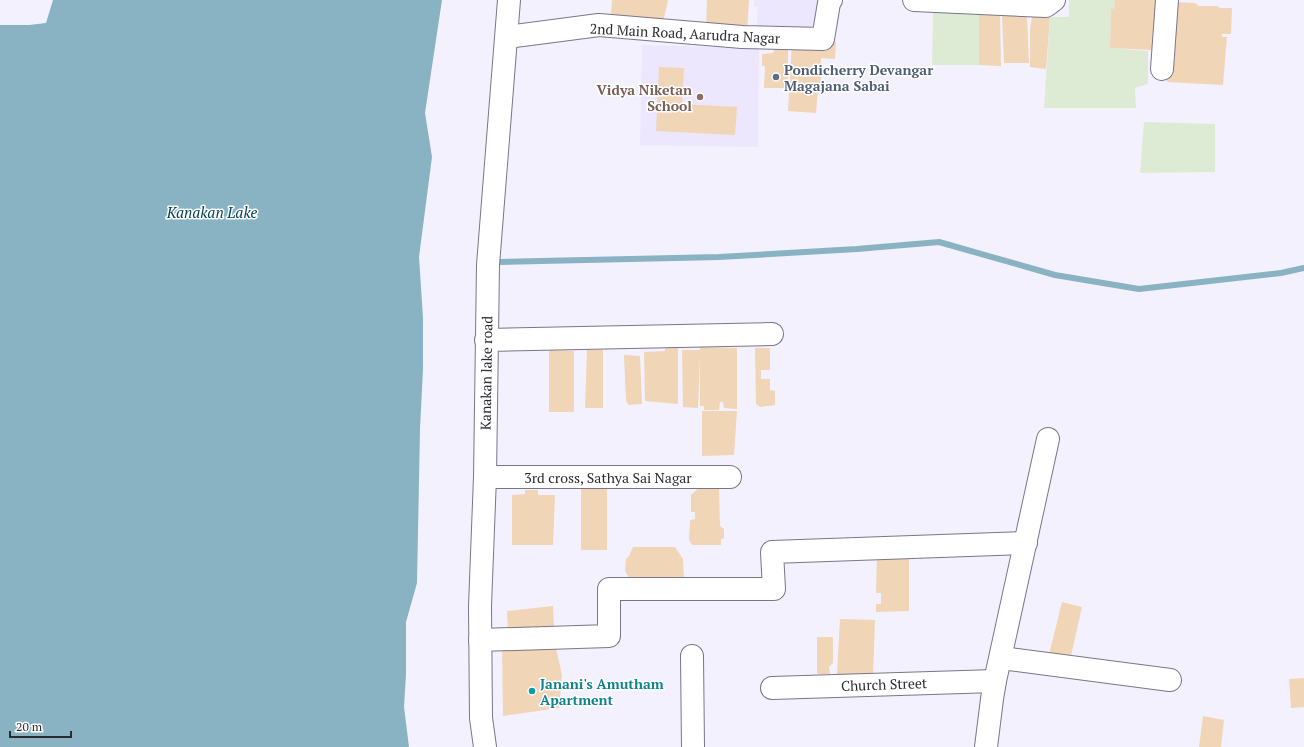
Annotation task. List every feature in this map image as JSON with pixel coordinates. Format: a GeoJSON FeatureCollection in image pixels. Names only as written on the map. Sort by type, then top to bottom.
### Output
{"type":"FeatureCollection","features":[{"type":"Feature","properties":{"kind":"street","name":"Kanakan lake road"},"geometry":{"type":"LineString","coordinates":[[485,747],[481,718],[480,606],[485,476],[488,264],[509,0]]}},
{"type":"Feature","properties":{"kind":"street","name":"2nd Main Road, Aarudra Nagar"},"geometry":{"type":"LineString","coordinates":[[507,36],[599,25],[742,37],[823,39],[829,3],[832,0]]}},
{"type":"Feature","properties":{"kind":"street"},"geometry":{"type":"LineString","coordinates":[[922,0],[1046,6],[1054,0]]}},
{"type":"Feature","properties":{"kind":"street"},"geometry":{"type":"LineString","coordinates":[[1162,69],[1167,0]]}},
{"type":"Feature","properties":{"kind":"street"},"geometry":{"type":"LineString","coordinates":[[486,340],[772,334]]}},
{"type":"Feature","properties":{"kind":"street"},"geometry":{"type":"LineString","coordinates":[[986,747],[992,699],[1000,658],[1048,439]]}},
{"type":"Feature","properties":{"kind":"street","name":"3rd cross, Sathya Sai Nagar"},"geometry":{"type":"LineString","coordinates":[[485,476],[730,476]]}},
{"type":"Feature","properties":{"kind":"street"},"geometry":{"type":"LineString","coordinates":[[480,640],[609,636],[609,589],[774,588],[772,552],[1026,543]]}},
{"type":"Feature","properties":{"kind":"street"},"geometry":{"type":"LineString","coordinates":[[692,656],[693,747]]}},
{"type":"Feature","properties":{"kind":"street"},"geometry":{"type":"LineString","coordinates":[[1000,658],[1170,680]]}},
{"type":"Feature","properties":{"kind":"street","name":"Church Street"},"geometry":{"type":"LineString","coordinates":[[772,688],[996,681]]}},
{"type":"Feature","properties":{"kind":"shaded area"},"geometry":{"type":"Polygon","coordinates":[[[754,0],[822,0],[819,36],[756,31],[758,7],[754,6],[754,0]]]}},
{"type":"Feature","properties":{"kind":"shaded area","name":"Vidya Niketan School"},"geometry":{"type":"Polygon","coordinates":[[[642,45],[759,48],[758,147],[640,145],[642,45]]]}},
{"type":"Feature","properties":{"kind":"green space"},"geometry":{"type":"Polygon","coordinates":[[[1069,0],[1115,0],[1114,9],[1111,9],[1110,48],[1148,51],[1148,84],[1135,88],[1136,108],[1044,108],[1050,17],[1069,17],[1069,0]]]}},
{"type":"Feature","properties":{"kind":"green space"},"geometry":{"type":"Polygon","coordinates":[[[933,12],[979,14],[979,65],[932,65],[933,12]]]}},
{"type":"Feature","properties":{"kind":"green space"},"geometry":{"type":"Polygon","coordinates":[[[1144,122],[1215,124],[1215,172],[1140,173],[1144,122]]]}},
{"type":"Feature","properties":{"kind":"water","name":"Kanakan Lake"},"geometry":{"type":"Polygon","coordinates":[[[53,0],[442,0],[425,113],[432,157],[419,257],[423,318],[423,369],[420,429],[417,583],[406,622],[406,674],[404,707],[409,747],[0,747],[0,25],[29,25],[46,23],[53,0]]]}},
{"type":"Feature","properties":{"kind":"building"},"geometry":{"type":"Polygon","coordinates":[[[612,0],[668,0],[663,23],[611,15],[612,0]]]}},
{"type":"Feature","properties":{"kind":"building"},"geometry":{"type":"Polygon","coordinates":[[[707,0],[749,0],[747,32],[706,29],[707,0]]]}},
{"type":"Feature","properties":{"kind":"building"},"geometry":{"type":"Polygon","coordinates":[[[1115,0],[1157,0],[1153,50],[1110,48],[1111,9],[1114,9],[1115,0]]]}},
{"type":"Feature","properties":{"kind":"building"},"geometry":{"type":"Polygon","coordinates":[[[1175,2],[1195,3],[1199,6],[1232,8],[1231,34],[1221,34],[1223,37],[1227,37],[1223,85],[1167,82],[1170,29],[1175,2]]]}},
{"type":"Feature","properties":{"kind":"building"},"geometry":{"type":"Polygon","coordinates":[[[979,14],[1000,15],[1001,66],[979,65],[979,14]]]}},
{"type":"Feature","properties":{"kind":"building"},"geometry":{"type":"Polygon","coordinates":[[[1002,16],[1027,16],[1029,63],[1004,63],[1002,16]]]}},
{"type":"Feature","properties":{"kind":"building"},"geometry":{"type":"Polygon","coordinates":[[[1032,17],[1050,17],[1046,69],[1030,67],[1030,29],[1032,17]]]}},
{"type":"Feature","properties":{"kind":"building"},"geometry":{"type":"Polygon","coordinates":[[[792,42],[836,42],[835,59],[821,58],[821,85],[818,89],[816,113],[788,111],[792,42]]]}},
{"type":"Feature","properties":{"kind":"building","name":"Pondicherry Devangar Magajana Sabai"},"geometry":{"type":"Polygon","coordinates":[[[775,47],[788,47],[788,88],[764,88],[765,66],[762,66],[762,54],[773,53],[775,47]]]}},
{"type":"Feature","properties":{"kind":"building"},"geometry":{"type":"Polygon","coordinates":[[[659,67],[684,68],[682,104],[737,107],[735,135],[656,131],[659,67]]]}},
{"type":"Feature","properties":{"kind":"building"},"geometry":{"type":"Polygon","coordinates":[[[678,344],[678,404],[645,401],[644,352],[665,351],[665,345],[678,344]]]}},
{"type":"Feature","properties":{"kind":"building"},"geometry":{"type":"Polygon","coordinates":[[[700,347],[737,348],[737,409],[724,408],[723,402],[720,402],[719,410],[704,410],[704,406],[700,406],[700,358],[698,408],[683,407],[682,350],[700,350],[700,347]]]}},
{"type":"Feature","properties":{"kind":"building"},"geometry":{"type":"Polygon","coordinates":[[[755,348],[770,348],[770,370],[761,370],[761,379],[770,379],[770,390],[775,391],[775,405],[760,407],[756,404],[755,348]]]}},
{"type":"Feature","properties":{"kind":"building"},"geometry":{"type":"Polygon","coordinates":[[[549,350],[574,351],[574,412],[549,412],[549,350]]]}},
{"type":"Feature","properties":{"kind":"building"},"geometry":{"type":"Polygon","coordinates":[[[587,350],[603,350],[603,408],[585,408],[587,350]]]}},
{"type":"Feature","properties":{"kind":"building"},"geometry":{"type":"Polygon","coordinates":[[[624,355],[640,356],[642,404],[629,405],[626,401],[624,355]]]}},
{"type":"Feature","properties":{"kind":"building"},"geometry":{"type":"Polygon","coordinates":[[[702,411],[737,411],[734,455],[702,456],[702,411]]]}},
{"type":"Feature","properties":{"kind":"building"},"geometry":{"type":"Polygon","coordinates":[[[581,488],[607,488],[607,550],[581,550],[581,488]]]}},
{"type":"Feature","properties":{"kind":"building"},"geometry":{"type":"Polygon","coordinates":[[[699,488],[719,488],[720,526],[724,529],[724,538],[721,539],[721,545],[692,545],[689,540],[690,520],[695,519],[695,512],[691,512],[691,495],[699,488]]]}},
{"type":"Feature","properties":{"kind":"building"},"geometry":{"type":"Polygon","coordinates":[[[525,490],[538,490],[538,495],[555,495],[553,545],[512,545],[512,495],[525,494],[525,490]]]}},
{"type":"Feature","properties":{"kind":"building"},"geometry":{"type":"Polygon","coordinates":[[[633,547],[675,547],[683,559],[684,579],[656,578],[642,582],[631,581],[625,571],[626,559],[633,547]]]}},
{"type":"Feature","properties":{"kind":"building"},"geometry":{"type":"Polygon","coordinates":[[[877,555],[909,555],[909,611],[876,612],[876,604],[881,604],[881,593],[876,593],[877,555]]]}},
{"type":"Feature","properties":{"kind":"building"},"geometry":{"type":"Polygon","coordinates":[[[1062,602],[1082,607],[1070,660],[1049,655],[1062,602]]]}},
{"type":"Feature","properties":{"kind":"building"},"geometry":{"type":"Polygon","coordinates":[[[553,606],[554,627],[508,631],[507,611],[553,606]]]}},
{"type":"Feature","properties":{"kind":"building"},"geometry":{"type":"Polygon","coordinates":[[[840,619],[875,620],[873,676],[837,674],[840,619]]]}},
{"type":"Feature","properties":{"kind":"building"},"geometry":{"type":"Polygon","coordinates":[[[817,637],[833,637],[833,663],[829,667],[830,674],[817,674],[817,637]]]}},
{"type":"Feature","properties":{"kind":"building","name":"Janani's Amutham Apartment"},"geometry":{"type":"Polygon","coordinates":[[[502,646],[556,648],[562,675],[559,708],[503,716],[502,646]]]}},
{"type":"Feature","properties":{"kind":"building"},"geometry":{"type":"Polygon","coordinates":[[[1304,678],[1304,707],[1291,708],[1289,679],[1304,678]]]}},
{"type":"Feature","properties":{"kind":"building"},"geometry":{"type":"Polygon","coordinates":[[[1203,716],[1224,720],[1221,747],[1199,747],[1203,716]]]}},
{"type":"Feature","properties":{"kind":"waterway"},"geometry":{"type":"LineString","coordinates":[[499,262],[719,257],[857,249],[939,242],[1055,275],[1139,289],[1281,273],[1304,268]]}},
{"type":"Feature","properties":{"kind":"place","name":"Pondicherry Devangar Magajana Sabai"},"geometry":{"type":"Point","coordinates":[776,77]}},
{"type":"Feature","properties":{"kind":"place","name":"Vidya Niketan School"},"geometry":{"type":"Point","coordinates":[700,97]}},
{"type":"Feature","properties":{"kind":"place","name":"Janani's Amutham Apartment"},"geometry":{"type":"Point","coordinates":[532,691]}}]}
